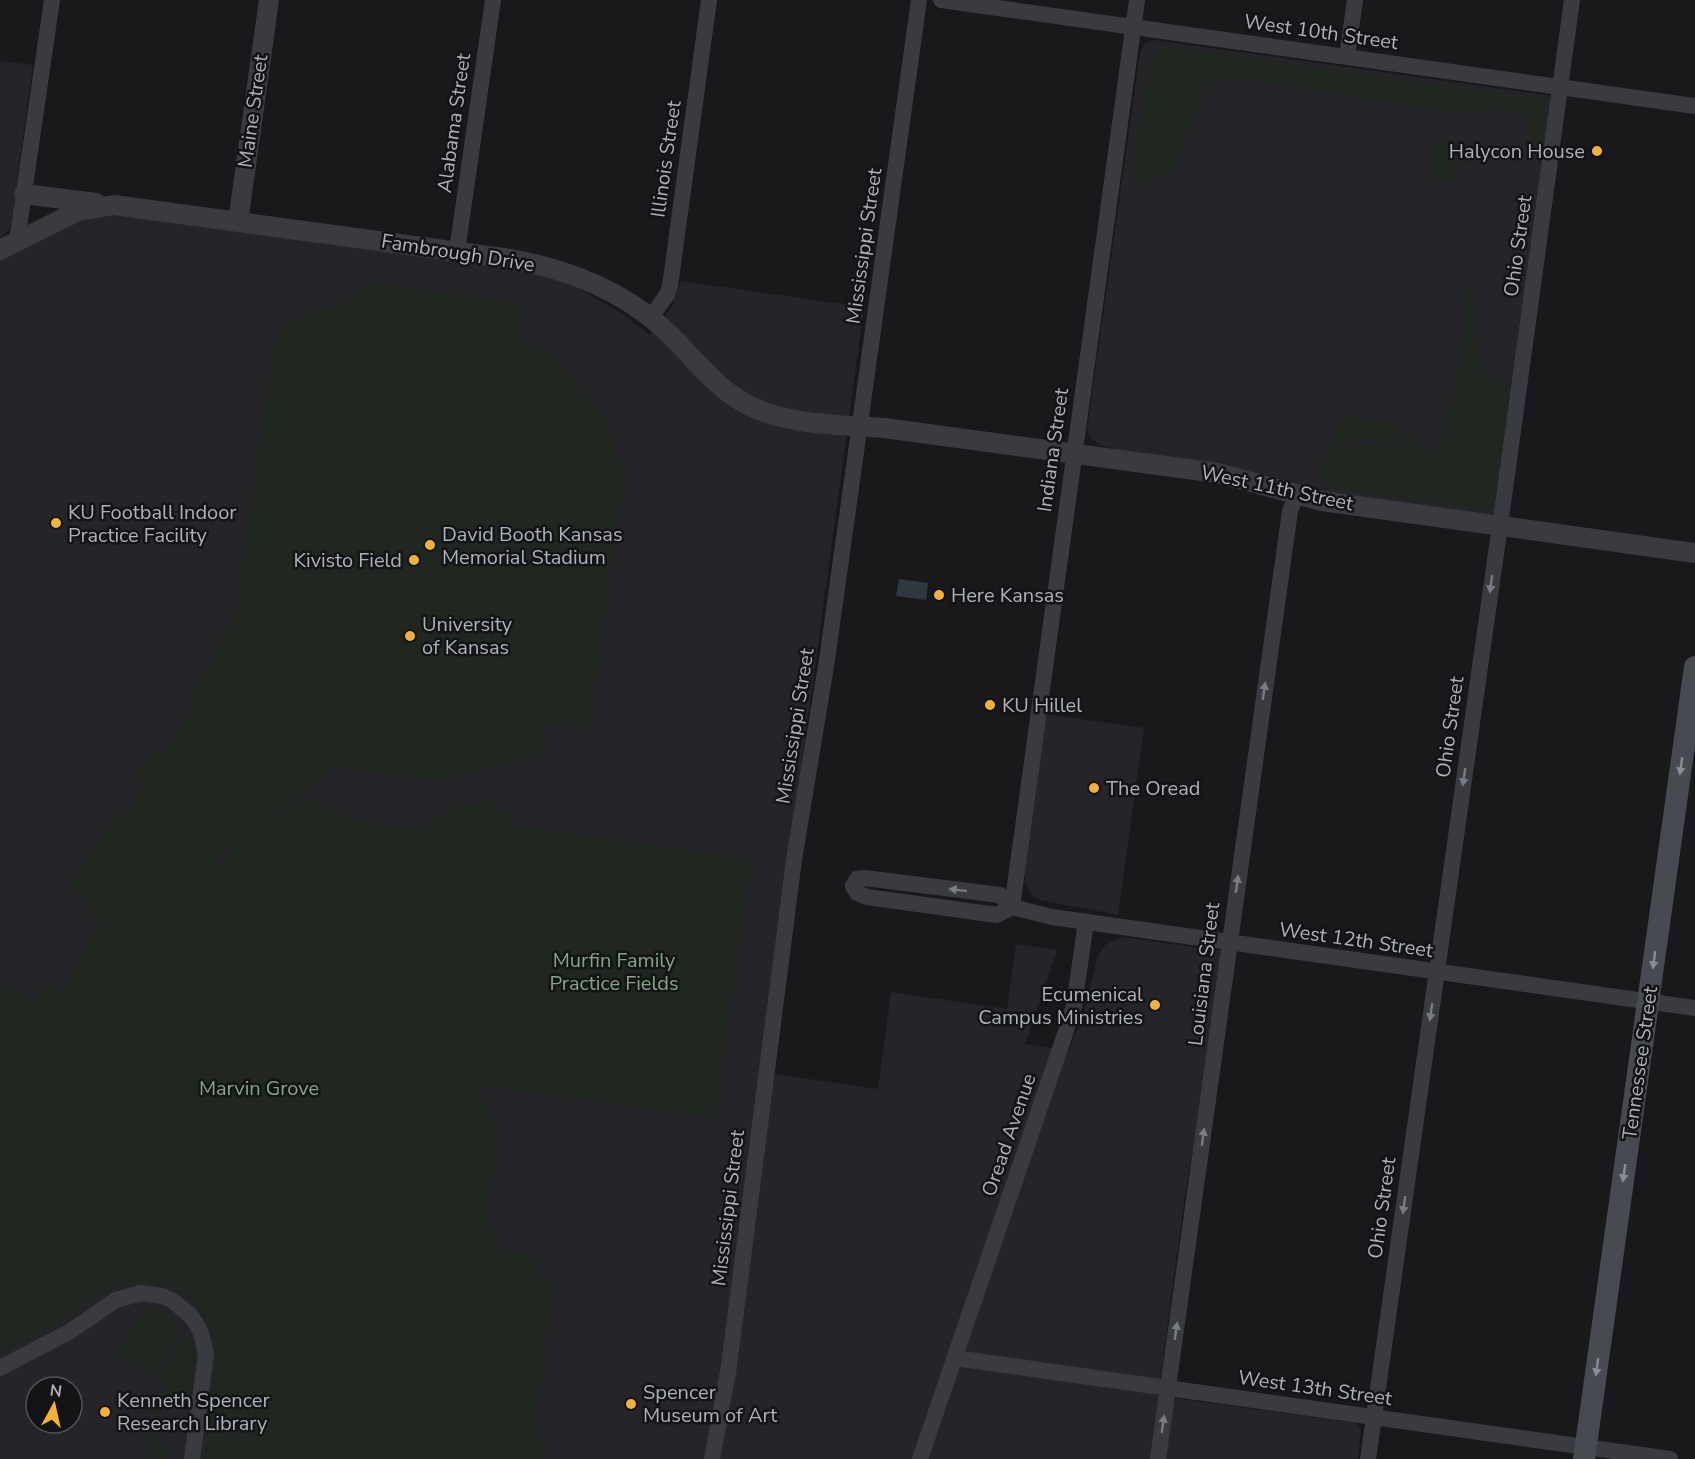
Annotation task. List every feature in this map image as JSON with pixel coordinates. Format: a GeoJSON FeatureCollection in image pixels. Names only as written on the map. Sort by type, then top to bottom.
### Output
{"type":"FeatureCollection","features":[{"type":"Feature","properties":{"kind":"main road","name":"Tennessee Street"},"geometry":{"type":"LineString","coordinates":[[1585,1454],[1695,667]]}},
{"type":"Feature","properties":{"kind":"street"},"geometry":{"type":"LineString","coordinates":[[9,246],[24,194],[51,0]]}},
{"type":"Feature","properties":{"kind":"street","name":"Maine Street"},"geometry":{"type":"LineString","coordinates":[[238,222],[269,0]]}},
{"type":"Feature","properties":{"kind":"street","name":"Alabama Street"},"geometry":{"type":"LineString","coordinates":[[457,251],[493,0]]}},
{"type":"Feature","properties":{"kind":"street","name":"Illinois Street"},"geometry":{"type":"LineString","coordinates":[[650,318],[667,295],[670,286],[709,0]]}},
{"type":"Feature","properties":{"kind":"street","name":"Mississippi Street"},"geometry":{"type":"LineString","coordinates":[[712,1459],[729,1366],[794,860],[827,660],[919,0]]}},
{"type":"Feature","properties":{"kind":"street","name":"West 10th Street"},"geometry":{"type":"LineString","coordinates":[[941,0],[1695,106]]}},
{"type":"Feature","properties":{"kind":"street","name":"Indiana Street"},"geometry":{"type":"LineString","coordinates":[[1012,907],[1137,0]]}},
{"type":"Feature","properties":{"kind":"street"},"geometry":{"type":"LineString","coordinates":[[1347,56],[1354,0]]}},
{"type":"Feature","properties":{"kind":"street","name":"Ohio Street"},"geometry":{"type":"LineString","coordinates":[[1368,1459],[1572,0]]}},
{"type":"Feature","properties":{"kind":"street"},"geometry":{"type":"LineString","coordinates":[[24,194],[114,205]]}},
{"type":"Feature","properties":{"kind":"street","name":"Fambrough Drive"},"geometry":{"type":"LineString","coordinates":[[9,246],[78,210],[114,205],[534,263],[568,273],[606,289],[650,318],[675,339],[710,379],[748,405],[777,416],[860,426]]}},
{"type":"Feature","properties":{"kind":"street","name":"West 11th Street"},"geometry":{"type":"LineString","coordinates":[[860,426],[1218,473],[1322,501],[1695,553]]}},
{"type":"Feature","properties":{"kind":"street","name":"Louisiana Street"},"geometry":{"type":"LineString","coordinates":[[1158,1459],[1290,511],[1296,495]]}},
{"type":"Feature","properties":{"kind":"street","name":"West 12th Street"},"geometry":{"type":"LineString","coordinates":[[1012,907],[997,915],[867,897],[857,893],[853,886],[858,879],[865,878],[1000,895],[1012,907],[1052,917],[1695,1008]]}},
{"type":"Feature","properties":{"kind":"street","name":"Oread Avenue"},"geometry":{"type":"LineString","coordinates":[[920,1459],[1065,1035],[1074,1005],[1086,922]]}},
{"type":"Feature","properties":{"kind":"street"},"geometry":{"type":"LineString","coordinates":[[0,1368],[69,1332],[116,1300],[141,1293],[162,1296],[173,1301],[183,1308],[197,1325],[206,1354],[192,1459]]}},
{"type":"Feature","properties":{"kind":"street","name":"West 13th Street"},"geometry":{"type":"LineString","coordinates":[[955,1358],[1373,1418],[1585,1454],[1670,1459]]}},
{"type":"Feature","properties":{"kind":"shaded area"},"geometry":{"type":"Polygon","coordinates":[[[1154,40],[1545,95],[1551,98],[1493,513],[1486,515],[1324,492],[1133,454],[1101,445],[1089,437],[1087,430],[1140,52],[1146,42],[1154,40]]]}},
{"type":"Feature","properties":{"kind":"shaded area"},"geometry":{"type":"Polygon","coordinates":[[[0,61],[33,65],[11,224],[9,230],[0,238],[0,61]]]}},
{"type":"Feature","properties":{"kind":"shaded area","name":"University of Kansas"},"geometry":{"type":"Polygon","coordinates":[[[104,213],[526,269],[576,287],[618,311],[650,335],[672,306],[681,281],[864,307],[760,1072],[878,1089],[891,992],[1007,1009],[1016,944],[1057,950],[1025,1044],[1069,1051],[1082,1020],[1098,956],[1105,945],[1123,937],[1221,951],[1224,962],[1185,1196],[1158,1396],[1355,1423],[1361,1430],[1358,1459],[0,1459],[0,260],[72,223],[104,213]]]}},
{"type":"Feature","properties":{"kind":"shaded area"},"geometry":{"type":"Polygon","coordinates":[[[899,579],[928,583],[926,600],[896,596],[899,579]]]}},
{"type":"Feature","properties":{"kind":"shaded area"},"geometry":{"type":"Polygon","coordinates":[[[1045,714],[1144,728],[1118,915],[1040,900],[1031,894],[1025,882],[1045,714]]]}},
{"type":"Feature","properties":{"kind":"green space"},"geometry":{"type":"Polygon","coordinates":[[[1165,46],[1545,100],[1542,144],[1533,147],[1530,115],[1488,109],[1478,114],[1427,109],[1239,78],[1207,83],[1172,171],[1135,188],[1132,171],[1150,62],[1165,46]]]}},
{"type":"Feature","properties":{"kind":"green space"},"geometry":{"type":"Polygon","coordinates":[[[1434,141],[1460,142],[1459,182],[1433,181],[1434,141]]]}},
{"type":"Feature","properties":{"kind":"green space"},"geometry":{"type":"Polygon","coordinates":[[[377,283],[524,304],[519,339],[546,351],[598,407],[610,426],[615,459],[626,461],[589,729],[546,723],[541,756],[436,781],[336,767],[246,839],[305,798],[370,825],[404,828],[429,823],[458,804],[476,805],[494,798],[497,812],[512,814],[512,825],[752,859],[715,1118],[476,1085],[498,1129],[486,1228],[499,1230],[496,1249],[541,1255],[538,1277],[556,1279],[537,1404],[538,1432],[546,1459],[204,1459],[217,1350],[205,1318],[195,1305],[184,1294],[155,1283],[138,1282],[108,1291],[0,1355],[0,980],[34,1003],[48,983],[63,993],[101,921],[88,913],[93,903],[70,889],[67,890],[120,811],[129,812],[147,784],[135,777],[153,749],[164,755],[197,702],[190,697],[218,652],[222,628],[234,629],[273,346],[284,329],[298,318],[317,309],[339,304],[377,283]],[[226,845],[214,864],[221,868],[233,849],[226,845]]]}},
{"type":"Feature","properties":{"kind":"green space"},"geometry":{"type":"Polygon","coordinates":[[[1473,287],[1471,303],[1479,370],[1511,387],[1494,511],[1331,488],[1320,479],[1319,471],[1333,441],[1342,448],[1379,445],[1442,450],[1444,428],[1461,363],[1465,290],[1473,287]]]}},
{"type":"Feature","properties":{"kind":"green space"},"geometry":{"type":"Polygon","coordinates":[[[1346,414],[1392,424],[1398,428],[1400,436],[1420,437],[1416,447],[1362,439],[1343,443],[1336,436],[1346,414]]]}},
{"type":"Feature","properties":{"kind":"green space"},"geometry":{"type":"Polygon","coordinates":[[[152,1308],[174,1319],[177,1334],[151,1376],[117,1355],[142,1314],[152,1308]]]}},
{"type":"Feature","properties":{"kind":"green space"},"geometry":{"type":"Polygon","coordinates":[[[187,1335],[193,1337],[196,1355],[190,1395],[184,1394],[178,1399],[167,1398],[161,1394],[166,1386],[156,1380],[180,1341],[187,1335]]]}},
{"type":"Feature","properties":{"kind":"green space"},"geometry":{"type":"Polygon","coordinates":[[[156,1402],[162,1405],[156,1443],[168,1446],[168,1459],[150,1459],[149,1432],[156,1402]]]}},
{"type":"Feature","properties":{"kind":"place","name":"Halycon House"},"geometry":{"type":"Point","coordinates":[1597,151]}},
{"type":"Feature","properties":{"kind":"place","name":"KU Football Indoor Practice Facility"},"geometry":{"type":"Point","coordinates":[56,523]}},
{"type":"Feature","properties":{"kind":"place","name":"David Booth Kansas Memorial Stadium"},"geometry":{"type":"Point","coordinates":[430,545]}},
{"type":"Feature","properties":{"kind":"place","name":"Kivisto Field"},"geometry":{"type":"Point","coordinates":[414,560]}},
{"type":"Feature","properties":{"kind":"place","name":"Here Kansas"},"geometry":{"type":"Point","coordinates":[939,595]}},
{"type":"Feature","properties":{"kind":"place","name":"University of Kansas"},"geometry":{"type":"Point","coordinates":[410,636]}},
{"type":"Feature","properties":{"kind":"place","name":"KU Hillel"},"geometry":{"type":"Point","coordinates":[990,705]}},
{"type":"Feature","properties":{"kind":"place","name":"The Oread"},"geometry":{"type":"Point","coordinates":[1094,788]}},
{"type":"Feature","properties":{"kind":"place","name":"Ecumenical Campus Ministries"},"geometry":{"type":"Point","coordinates":[1155,1005]}},
{"type":"Feature","properties":{"kind":"place","name":"Spencer Museum of Art"},"geometry":{"type":"Point","coordinates":[631,1404]}},
{"type":"Feature","properties":{"kind":"place","name":"Kenneth Spencer Research Library"},"geometry":{"type":"Point","coordinates":[105,1412]}},
{"type":"Feature","properties":{"kind":"park label","name":"Murfin Family Practice Fields"},"geometry":{"type":"Point","coordinates":[614,972]}},
{"type":"Feature","properties":{"kind":"park label","name":"Marvin Grove"},"geometry":{"type":"Point","coordinates":[259,1088]}}]}
